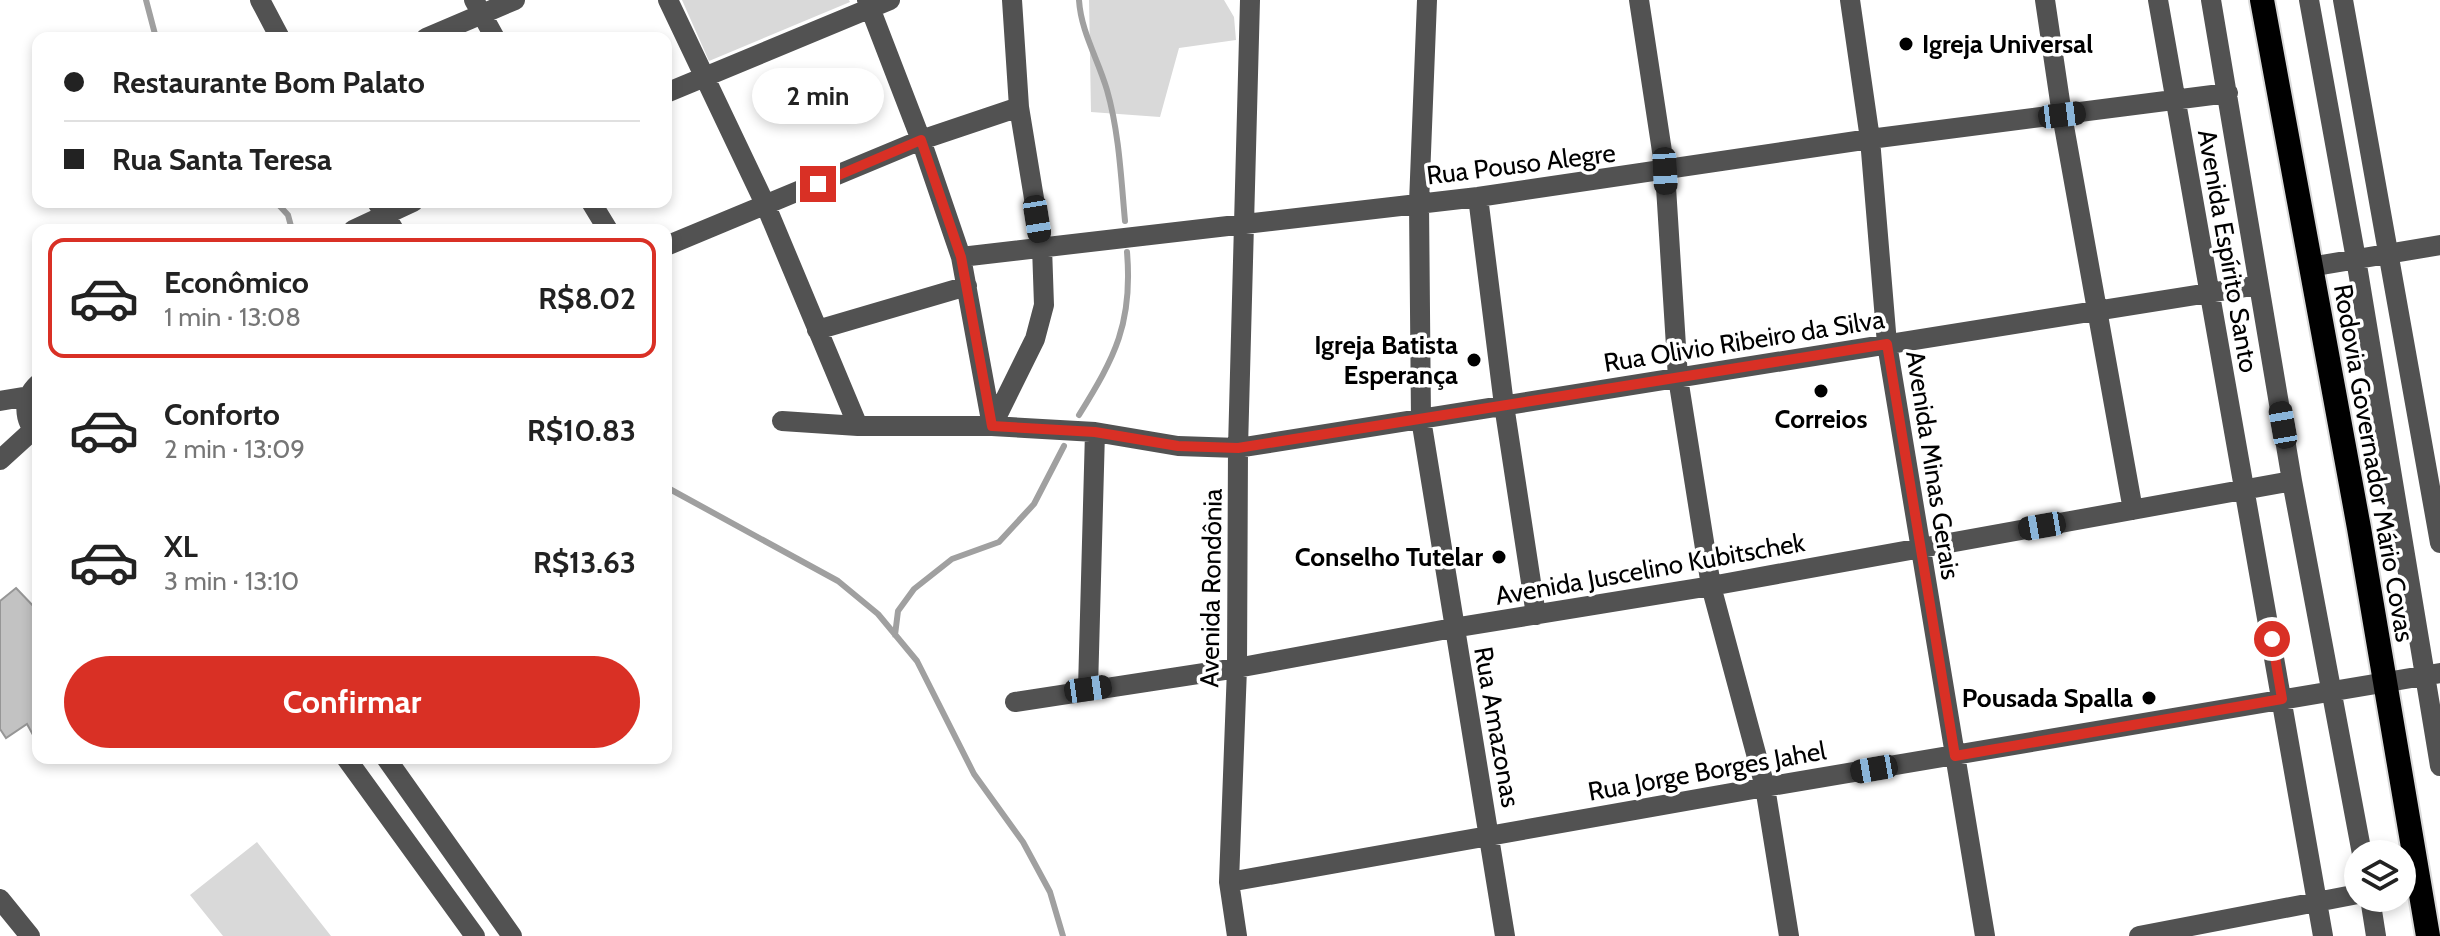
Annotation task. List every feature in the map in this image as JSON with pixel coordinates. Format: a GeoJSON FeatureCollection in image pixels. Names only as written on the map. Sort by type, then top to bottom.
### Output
{"type":"FeatureCollection","features":[{"type":"Feature","properties":{"kind":"highway","name":"Rodovia Governador Mário Covas"},"geometry":{"type":"LineString","coordinates":[[2262,0],[2359,528],[2428,936]]}},
{"type":"Feature","properties":{"kind":"street"},"geometry":{"type":"LineString","coordinates":[[260,0],[277,32]]}},
{"type":"Feature","properties":{"kind":"street"},"geometry":{"type":"LineString","coordinates":[[436,32],[478,7],[515,0]]}},
{"type":"Feature","properties":{"kind":"street"},"geometry":{"type":"LineString","coordinates":[[668,0],[766,206],[858,426]]}},
{"type":"Feature","properties":{"kind":"street"},"geometry":{"type":"LineString","coordinates":[[672,90],[869,4],[890,0]]}},
{"type":"Feature","properties":{"kind":"street"},"geometry":{"type":"LineString","coordinates":[[992,426],[1035,339],[1044,305],[1042,247],[1019,107],[1012,0]]}},
{"type":"Feature","properties":{"kind":"street","name":"Avenida Rondônia"},"geometry":{"type":"LineString","coordinates":[[1237,936],[1229,882],[1237,668],[1238,448],[1250,0]]}},
{"type":"Feature","properties":{"kind":"street","name":"Rua Amazonas"},"geometry":{"type":"LineString","coordinates":[[1429,0],[1419,203],[1421,419],[1505,936]]}},
{"type":"Feature","properties":{"kind":"street"},"geometry":{"type":"LineString","coordinates":[[1639,0],[1665,171],[1678,378],[1711,586],[1765,787],[1789,936]]}},
{"type":"Feature","properties":{"kind":"street","name":"Avenida Minas Gerais"},"geometry":{"type":"LineString","coordinates":[[1850,0],[1870,139],[1887,344],[1985,936]]}},
{"type":"Feature","properties":{"kind":"street"},"geometry":{"type":"LineString","coordinates":[[2045,0],[2062,115],[2133,510]]}},
{"type":"Feature","properties":{"kind":"street","name":"Avenida Espírito Santo"},"geometry":{"type":"LineString","coordinates":[[2158,0],[2323,936]]}},
{"type":"Feature","properties":{"kind":"street","name":"Avenida Espírito Santo"},"geometry":{"type":"LineString","coordinates":[[2211,0],[2292,481],[2359,840]]}},
{"type":"Feature","properties":{"kind":"street"},"geometry":{"type":"LineString","coordinates":[[2309,0],[2433,674],[2440,766]]}},
{"type":"Feature","properties":{"kind":"street"},"geometry":{"type":"LineString","coordinates":[[2343,0],[2440,543]]}},
{"type":"Feature","properties":{"kind":"street"},"geometry":{"type":"LineString","coordinates":[[869,4],[961,257],[992,426]]}},
{"type":"Feature","properties":{"kind":"street"},"geometry":{"type":"LineString","coordinates":[[478,7],[492,32]]}},
{"type":"Feature","properties":{"kind":"street","name":"Rua Pouso Alegre"},"geometry":{"type":"LineString","coordinates":[[961,257],[1478,197],[1870,139],[2228,93]]}},
{"type":"Feature","properties":{"kind":"street"},"geometry":{"type":"LineString","coordinates":[[672,244],[921,140],[1019,107]]}},
{"type":"Feature","properties":{"kind":"street"},"geometry":{"type":"LineString","coordinates":[[1478,197],[1504,405],[1536,615]]}},
{"type":"Feature","properties":{"kind":"street"},"geometry":{"type":"LineString","coordinates":[[366,224],[385,215]]}},
{"type":"Feature","properties":{"kind":"street"},"geometry":{"type":"LineString","coordinates":[[2310,267],[2440,245]]}},
{"type":"Feature","properties":{"kind":"street","name":"Rua Olivio Ribeiro da Silva"},"geometry":{"type":"LineString","coordinates":[[782,421],[1095,432],[1178,446],[1238,448],[2259,285]]}},
{"type":"Feature","properties":{"kind":"street"},"geometry":{"type":"LineString","coordinates":[[817,330],[967,286]]}},
{"type":"Feature","properties":{"kind":"street"},"geometry":{"type":"LineString","coordinates":[[0,401],[32,390]]}},
{"type":"Feature","properties":{"kind":"street"},"geometry":{"type":"LineString","coordinates":[[32,393],[26,410],[32,423]]}},
{"type":"Feature","properties":{"kind":"street"},"geometry":{"type":"LineString","coordinates":[[1088,689],[1095,432]]}},
{"type":"Feature","properties":{"kind":"street"},"geometry":{"type":"LineString","coordinates":[[0,460],[32,435]]}},
{"type":"Feature","properties":{"kind":"street","name":"Avenida Juscelino Kubitschek"},"geometry":{"type":"LineString","coordinates":[[1015,702],[1237,668],[1453,628],[1711,586],[2292,481]]}},
{"type":"Feature","properties":{"kind":"street","name":"Rua Jorge Borges Jahel"},"geometry":{"type":"LineString","coordinates":[[1229,882],[2433,674]]}},
{"type":"Feature","properties":{"kind":"street"},"geometry":{"type":"LineString","coordinates":[[350,764],[475,936]]}},
{"type":"Feature","properties":{"kind":"street"},"geometry":{"type":"LineString","coordinates":[[390,764],[512,936]]}},
{"type":"Feature","properties":{"kind":"street"},"geometry":{"type":"LineString","coordinates":[[2139,936],[2344,897]]}},
{"type":"Feature","properties":{"kind":"street"},"geometry":{"type":"LineString","coordinates":[[0,899],[30,936]]}},
{"type":"Feature","properties":{"kind":"street"},"geometry":{"type":"LineString","coordinates":[[2372,912],[2376,936]]}},
{"type":"Feature","properties":{"kind":"shaded area"},"geometry":{"type":"Polygon","coordinates":[[[682,0],[849,0],[850,2],[709,61],[682,0]]]}},
{"type":"Feature","properties":{"kind":"shaded area"},"geometry":{"type":"Polygon","coordinates":[[[1089,0],[1224,0],[1234,17],[1236,40],[1179,48],[1160,117],[1091,112],[1089,0]]]}},
{"type":"Feature","properties":{"kind":"shaded area"},"geometry":{"type":"Polygon","coordinates":[[[257,842],[331,936],[223,936],[190,895],[257,842]]]}},
{"type":"Feature","properties":{"kind":"building"},"geometry":{"type":"Polygon","coordinates":[[[16,588],[32,605],[32,733],[27,724],[6,738],[0,729],[0,601],[16,588]]]}},
{"type":"Feature","properties":{"kind":"waterway"},"geometry":{"type":"LineString","coordinates":[[146,0],[154,32]]}},
{"type":"Feature","properties":{"kind":"waterway"},"geometry":{"type":"LineString","coordinates":[[1079,0],[1083,23],[1111,106],[1125,221]]}},
{"type":"Feature","properties":{"kind":"waterway"},"geometry":{"type":"LineString","coordinates":[[282,208],[290,224]]}},
{"type":"Feature","properties":{"kind":"waterway"},"geometry":{"type":"LineString","coordinates":[[1079,415],[1103,375],[1119,338],[1127,299],[1127,252]]}},
{"type":"Feature","properties":{"kind":"waterway"},"geometry":{"type":"LineString","coordinates":[[895,635],[898,611],[914,589],[952,559],[999,542],[1034,504],[1064,446]]}},
{"type":"Feature","properties":{"kind":"waterway"},"geometry":{"type":"LineString","coordinates":[[672,490],[838,581],[878,614],[917,661],[974,774],[1023,842],[1050,892],[1063,936]]}},
{"type":"Feature","properties":{"kind":"place","name":"Igreja Universal"},"geometry":{"type":"Point","coordinates":[1906,44]}},
{"type":"Feature","properties":{"kind":"place","name":"Igreja Batista Esperança"},"geometry":{"type":"Point","coordinates":[1474,360]}},
{"type":"Feature","properties":{"kind":"place","name":"Correios"},"geometry":{"type":"Point","coordinates":[1821,391]}},
{"type":"Feature","properties":{"kind":"place","name":"Conselho Tutelar"},"geometry":{"type":"Point","coordinates":[1499,557]}},
{"type":"Feature","properties":{"kind":"place","name":"Pousada Spalla"},"geometry":{"type":"Point","coordinates":[2149,698]}},
{"type":"Feature","properties":{"kind":"route"},"geometry":{"type":"LineString","coordinates":[[818,184],[921,140],[961,257],[992,426],[1095,432],[1178,446],[1238,448],[1887,344],[1955,756],[2282,699],[2272,639]]}}]}
